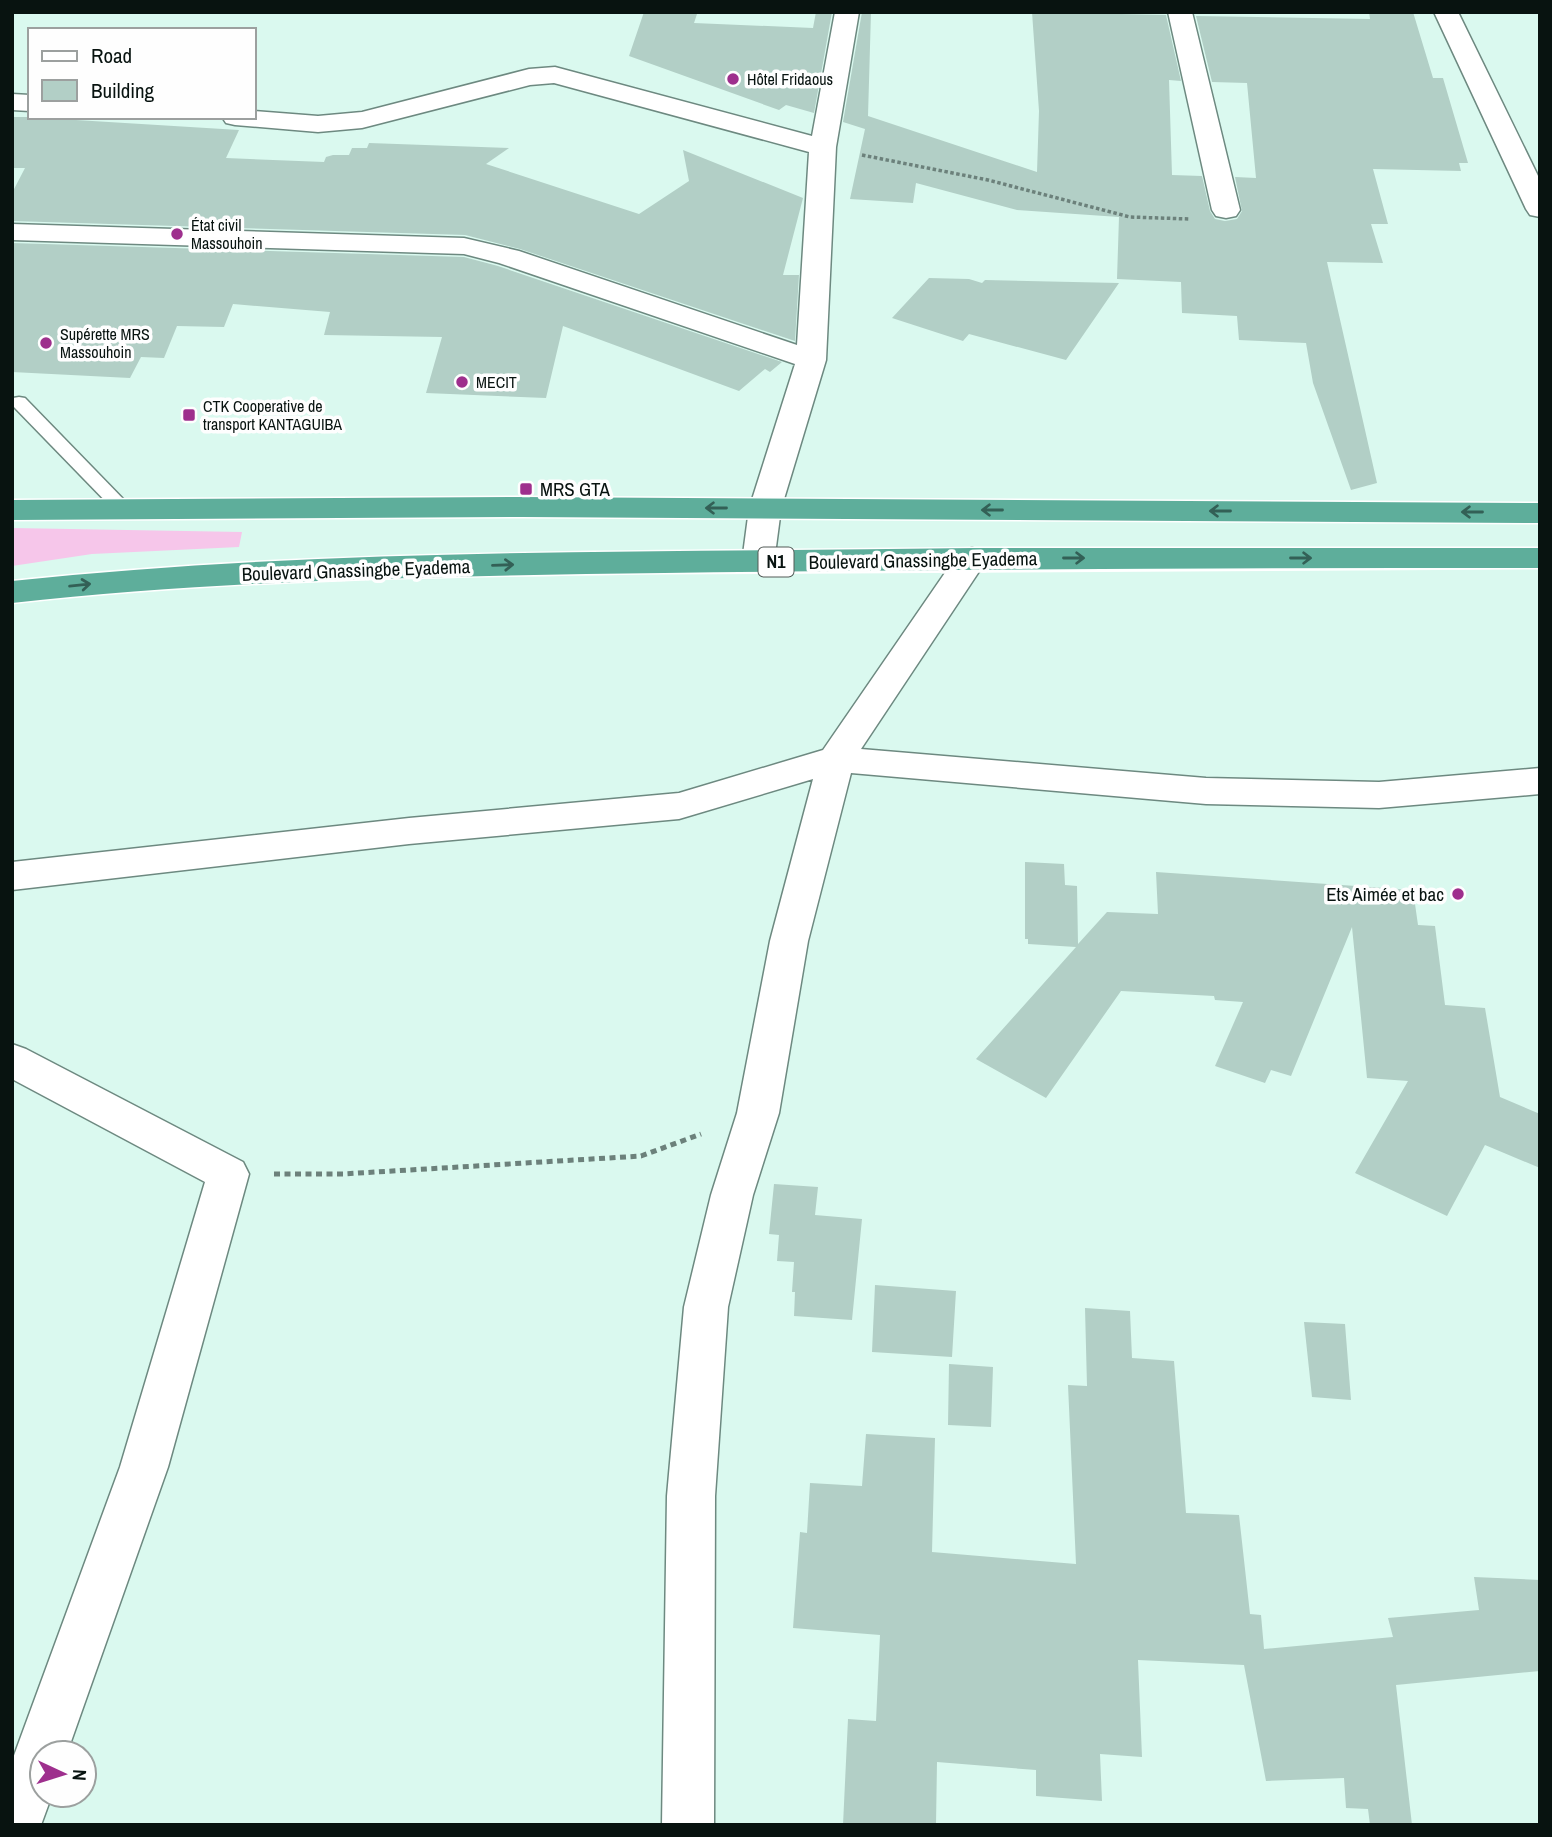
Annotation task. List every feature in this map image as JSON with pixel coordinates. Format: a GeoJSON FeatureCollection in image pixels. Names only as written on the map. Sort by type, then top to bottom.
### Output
{"type":"FeatureCollection","features":[{"type":"Feature","properties":{"kind":"highway"},"geometry":{"type":"LineString","coordinates":[[12,510],[765,509],[1540,513]]}},
{"type":"Feature","properties":{"kind":"highway","name":"Boulevard Gnassingbe Eyadema"},"geometry":{"type":"LineString","coordinates":[[12,592],[123,580],[513,565],[972,558],[1540,558]]}},
{"type":"Feature","properties":{"kind":"street"},"geometry":{"type":"LineString","coordinates":[[758,562],[765,509],[811,360],[823,147],[847,12]]}},
{"type":"Feature","properties":{"kind":"street"},"geometry":{"type":"LineString","coordinates":[[1180,12],[1226,210]]}},
{"type":"Feature","properties":{"kind":"street"},"geometry":{"type":"LineString","coordinates":[[1446,12],[1540,209]]}},
{"type":"Feature","properties":{"kind":"street"},"geometry":{"type":"LineString","coordinates":[[256,119],[318,124],[362,120],[518,79],[555,75],[823,147]]}},
{"type":"Feature","properties":{"kind":"street"},"geometry":{"type":"LineString","coordinates":[[12,232],[464,246],[509,257],[811,360]]}},
{"type":"Feature","properties":{"kind":"street"},"geometry":{"type":"LineString","coordinates":[[688,1825],[691,1496],[706,1307],[732,1195],[758,1113],[789,941],[836,759],[972,558]]}},
{"type":"Feature","properties":{"kind":"street"},"geometry":{"type":"LineString","coordinates":[[12,876],[409,831],[679,806],[836,759],[1206,791],[1379,795],[1540,781]]}},
{"type":"Feature","properties":{"kind":"street"},"geometry":{"type":"LineString","coordinates":[[12,1060],[228,1174],[144,1467],[15,1825]]}},
{"type":"Feature","properties":{"kind":"lane"},"geometry":{"type":"LineString","coordinates":[[19,402],[123,509]]}},
{"type":"Feature","properties":{"kind":"path"},"geometry":{"type":"LineString","coordinates":[[823,147],[988,180],[1130,217],[1205,219],[1226,210]]}},
{"type":"Feature","properties":{"kind":"path"},"geometry":{"type":"LineString","coordinates":[[228,1174],[343,1174],[641,1156],[758,1113]]}},
{"type":"Feature","properties":{"kind":"shaded area"},"geometry":{"type":"Polygon","coordinates":[[[12,528],[242,532],[239,547],[92,554],[12,566],[12,528]]]}},
{"type":"Feature","properties":{"kind":"building"},"geometry":{"type":"Polygon","coordinates":[[[644,12],[697,14],[694,23],[813,28],[816,12],[832,12],[814,113],[786,105],[779,110],[629,56],[644,12]]]}},
{"type":"Feature","properties":{"kind":"building"},"geometry":{"type":"Polygon","coordinates":[[[862,12],[871,12],[868,116],[1037,172],[1039,111],[1032,12],[1166,15],[1181,81],[1169,80],[1172,175],[1202,176],[1210,211],[1215,219],[1225,221],[1237,219],[1242,211],[1235,177],[1256,178],[1247,83],[1212,82],[1196,16],[1370,19],[1369,12],[1413,12],[1433,78],[1443,78],[1468,163],[1459,163],[1461,171],[1373,169],[1388,224],[1371,224],[1383,263],[1327,262],[1377,483],[1351,490],[1313,383],[1306,343],[1239,340],[1237,316],[1182,313],[1181,282],[1117,279],[1119,217],[1017,210],[916,183],[913,203],[850,199],[865,129],[843,122],[862,12]]]}},
{"type":"Feature","properties":{"kind":"building"},"geometry":{"type":"Polygon","coordinates":[[[12,117],[239,130],[226,158],[324,162],[326,157],[333,155],[349,155],[352,148],[367,148],[369,143],[509,148],[486,164],[639,214],[689,181],[683,150],[803,198],[783,275],[799,275],[795,341],[520,249],[465,235],[12,221],[12,193],[25,168],[12,168],[12,117]]]}},
{"type":"Feature","properties":{"kind":"building"},"geometry":{"type":"Polygon","coordinates":[[[12,243],[464,257],[498,266],[782,362],[770,372],[765,369],[739,391],[563,326],[546,398],[426,393],[442,337],[324,335],[330,312],[233,304],[224,327],[177,326],[164,358],[141,357],[130,378],[12,372],[12,243]]]}},
{"type":"Feature","properties":{"kind":"building"},"geometry":{"type":"Polygon","coordinates":[[[929,278],[969,279],[982,283],[985,280],[1119,283],[1066,360],[969,334],[963,341],[892,318],[929,278]]]}},
{"type":"Feature","properties":{"kind":"building"},"geometry":{"type":"Polygon","coordinates":[[[1025,862],[1064,864],[1065,885],[1077,886],[1078,944],[1107,912],[1158,914],[1156,872],[1413,890],[1418,925],[1435,926],[1445,1005],[1485,1008],[1500,1097],[1540,1114],[1540,1168],[1485,1145],[1447,1216],[1355,1173],[1408,1081],[1367,1078],[1352,927],[1291,1076],[1271,1070],[1265,1083],[1215,1066],[1243,1002],[1215,1000],[1214,996],[1121,991],[1046,1098],[976,1059],[1076,947],[1028,944],[1028,939],[1025,939],[1025,862]]]}},
{"type":"Feature","properties":{"kind":"building"},"geometry":{"type":"Polygon","coordinates":[[[774,1184],[818,1187],[815,1215],[862,1219],[852,1320],[794,1316],[794,1262],[777,1261],[779,1235],[769,1234],[774,1184]]]}},
{"type":"Feature","properties":{"kind":"building"},"geometry":{"type":"Polygon","coordinates":[[[875,1285],[956,1291],[952,1357],[872,1352],[875,1285]]]}},
{"type":"Feature","properties":{"kind":"building"},"geometry":{"type":"Polygon","coordinates":[[[1085,1308],[1130,1311],[1132,1358],[1174,1361],[1186,1513],[1239,1515],[1250,1614],[1261,1615],[1264,1649],[1393,1637],[1388,1618],[1479,1610],[1474,1577],[1540,1580],[1540,1671],[1396,1685],[1412,1825],[1370,1825],[1368,1809],[1346,1808],[1344,1778],[1266,1781],[1244,1665],[1138,1660],[1142,1757],[1100,1754],[1102,1801],[1036,1796],[1036,1770],[937,1762],[936,1825],[843,1825],[848,1719],[876,1721],[880,1635],[793,1628],[800,1532],[807,1533],[810,1483],[862,1486],[866,1434],[935,1438],[932,1552],[1076,1564],[1068,1385],[1087,1386],[1085,1308]]]}},
{"type":"Feature","properties":{"kind":"building"},"geometry":{"type":"Polygon","coordinates":[[[1304,1322],[1345,1324],[1351,1400],[1312,1397],[1304,1322]]]}},
{"type":"Feature","properties":{"kind":"building"},"geometry":{"type":"Polygon","coordinates":[[[949,1364],[993,1367],[991,1427],[948,1425],[949,1364]]]}},
{"type":"Feature","properties":{"kind":"place","name":"Hôtel Fridaous"},"geometry":{"type":"Point","coordinates":[733,79]}},
{"type":"Feature","properties":{"kind":"place","name":"État civil Massouhoin"},"geometry":{"type":"Point","coordinates":[177,234]}},
{"type":"Feature","properties":{"kind":"place","name":"Supérette MRS Massouhoin"},"geometry":{"type":"Point","coordinates":[46,343]}},
{"type":"Feature","properties":{"kind":"place","name":"MECIT"},"geometry":{"type":"Point","coordinates":[462,382]}},
{"type":"Feature","properties":{"kind":"place","name":"CTK Cooperative de transport KANTAGUIBA"},"geometry":{"type":"Point","coordinates":[189,415]}},
{"type":"Feature","properties":{"kind":"place","name":"MRS GTA"},"geometry":{"type":"Point","coordinates":[526,489]}},
{"type":"Feature","properties":{"kind":"place","name":"Ets Aimée et bac"},"geometry":{"type":"Point","coordinates":[1458,894]}}]}
